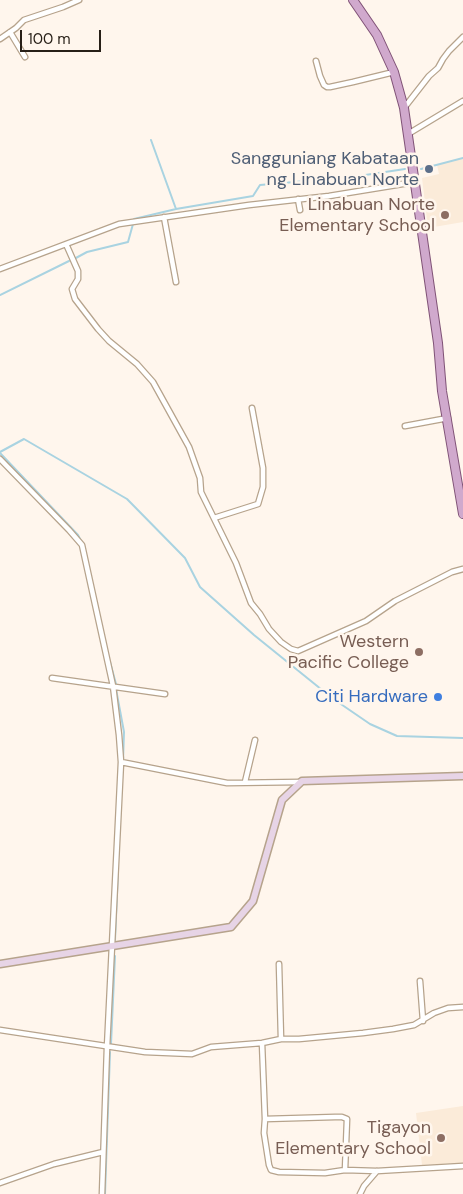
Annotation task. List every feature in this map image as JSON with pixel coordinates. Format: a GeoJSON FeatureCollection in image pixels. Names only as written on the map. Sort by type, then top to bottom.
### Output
{"type":"FeatureCollection","features":[{"type":"Feature","properties":{"kind":"main road"},"geometry":{"type":"LineString","coordinates":[[353,0],[377,35],[394,72],[404,108],[438,343],[442,391],[461,488],[463,514]]}},
{"type":"Feature","properties":{"kind":"main road"},"geometry":{"type":"LineString","coordinates":[[0,964],[230,926],[253,901],[282,800],[302,782],[463,776]]}},
{"type":"Feature","properties":{"kind":"street"},"geometry":{"type":"LineString","coordinates":[[0,39],[24,20],[79,0]]}},
{"type":"Feature","properties":{"kind":"street"},"geometry":{"type":"LineString","coordinates":[[10,32],[25,56]]}},
{"type":"Feature","properties":{"kind":"street"},"geometry":{"type":"LineString","coordinates":[[404,108],[429,76],[438,68],[443,58],[463,37]]}},
{"type":"Feature","properties":{"kind":"street"},"geometry":{"type":"LineString","coordinates":[[316,61],[320,76],[324,85],[327,86],[394,72]]}},
{"type":"Feature","properties":{"kind":"street"},"geometry":{"type":"LineString","coordinates":[[408,134],[463,102]]}},
{"type":"Feature","properties":{"kind":"street"},"geometry":{"type":"LineString","coordinates":[[0,269],[119,224],[329,196],[415,182]]}},
{"type":"Feature","properties":{"kind":"street"},"geometry":{"type":"LineString","coordinates":[[298,199],[300,210]]}},
{"type":"Feature","properties":{"kind":"street"},"geometry":{"type":"LineString","coordinates":[[164,217],[176,282]]}},
{"type":"Feature","properties":{"kind":"street"},"geometry":{"type":"LineString","coordinates":[[66,244],[78,272],[78,278],[72,289],[75,299],[98,329],[137,364],[153,382],[189,447],[200,478],[201,492],[236,563],[251,603],[281,642],[298,651],[366,621],[395,601],[452,572],[463,569]]}},
{"type":"Feature","properties":{"kind":"street"},"geometry":{"type":"LineString","coordinates":[[214,518],[258,504],[263,487],[262,468],[252,408]]}},
{"type":"Feature","properties":{"kind":"street"},"geometry":{"type":"LineString","coordinates":[[405,426],[448,418]]}},
{"type":"Feature","properties":{"kind":"street"},"geometry":{"type":"LineString","coordinates":[[0,459],[82,545],[113,686],[121,762],[102,1194]]}},
{"type":"Feature","properties":{"kind":"street"},"geometry":{"type":"LineString","coordinates":[[52,678],[165,694]]}},
{"type":"Feature","properties":{"kind":"street"},"geometry":{"type":"LineString","coordinates":[[245,782],[255,740]]}},
{"type":"Feature","properties":{"kind":"street"},"geometry":{"type":"LineString","coordinates":[[121,762],[227,783],[302,782]]}},
{"type":"Feature","properties":{"kind":"street"},"geometry":{"type":"LineString","coordinates":[[279,964],[281,1039]]}},
{"type":"Feature","properties":{"kind":"street"},"geometry":{"type":"LineString","coordinates":[[420,981],[423,1021]]}},
{"type":"Feature","properties":{"kind":"street"},"geometry":{"type":"LineString","coordinates":[[0,1030],[145,1052],[192,1054],[211,1047],[262,1043],[281,1039],[363,1034],[414,1025],[434,1013],[448,1008],[463,1007]]}},
{"type":"Feature","properties":{"kind":"street"},"geometry":{"type":"LineString","coordinates":[[262,1043],[264,1133],[271,1170],[325,1173],[345,1170],[377,1171],[463,1166]]}},
{"type":"Feature","properties":{"kind":"street"},"geometry":{"type":"LineString","coordinates":[[265,1119],[335,1117],[347,1119],[345,1170]]}},
{"type":"Feature","properties":{"kind":"street"},"geometry":{"type":"LineString","coordinates":[[0,1183],[54,1164],[103,1152]]}},
{"type":"Feature","properties":{"kind":"street"},"geometry":{"type":"LineString","coordinates":[[360,1194],[364,1186],[377,1171]]}},
{"type":"Feature","properties":{"kind":"shaded area"},"geometry":{"type":"Polygon","coordinates":[[[463,158],[463,222],[428,228],[422,178],[439,174],[437,165],[463,158]]]}},
{"type":"Feature","properties":{"kind":"shaded area","name":"Tigayon Elementary School"},"geometry":{"type":"Polygon","coordinates":[[[463,1106],[463,1163],[422,1165],[416,1113],[463,1106]]]}},
{"type":"Feature","properties":{"kind":"waterway"},"geometry":{"type":"LineString","coordinates":[[151,140],[176,209]]}},
{"type":"Feature","properties":{"kind":"waterway"},"geometry":{"type":"LineString","coordinates":[[421,169],[463,158]]}},
{"type":"Feature","properties":{"kind":"waterway"},"geometry":{"type":"LineString","coordinates":[[134,221],[134,219],[176,209],[253,196],[260,185],[352,177],[405,169]]}},
{"type":"Feature","properties":{"kind":"waterway"},"geometry":{"type":"LineString","coordinates":[[74,259],[87,252],[128,242],[133,224]]}},
{"type":"Feature","properties":{"kind":"waterway"},"geometry":{"type":"LineString","coordinates":[[0,295],[69,261]]}},
{"type":"Feature","properties":{"kind":"waterway"},"geometry":{"type":"LineString","coordinates":[[0,452],[24,439],[127,499],[185,558],[200,587],[254,635],[332,698],[370,724],[397,736],[463,738]]}},
{"type":"Feature","properties":{"kind":"waterway"},"geometry":{"type":"LineString","coordinates":[[0,453],[78,535],[81,541]]}},
{"type":"Feature","properties":{"kind":"waterway"},"geometry":{"type":"LineString","coordinates":[[110,662],[116,684]]}},
{"type":"Feature","properties":{"kind":"waterway"},"geometry":{"type":"LineString","coordinates":[[116,689],[124,732],[123,761]]}},
{"type":"Feature","properties":{"kind":"waterway"},"geometry":{"type":"LineString","coordinates":[[123,765],[123,770]]}},
{"type":"Feature","properties":{"kind":"waterway"},"geometry":{"type":"LineString","coordinates":[[115,940],[118,872]]}},
{"type":"Feature","properties":{"kind":"waterway"},"geometry":{"type":"LineString","coordinates":[[111,1044],[115,956]]}},
{"type":"Feature","properties":{"kind":"waterway"},"geometry":{"type":"LineString","coordinates":[[105,1194],[110,1052]]}},
{"type":"Feature","properties":{"kind":"place","name":"Sangguniang Kabataan ng Linabuan Norte"},"geometry":{"type":"Point","coordinates":[429,169]}},
{"type":"Feature","properties":{"kind":"place","name":"Linabuan Norte Elementary School"},"geometry":{"type":"Point","coordinates":[445,215]}},
{"type":"Feature","properties":{"kind":"place","name":"Western Pacific College"},"geometry":{"type":"Point","coordinates":[419,652]}},
{"type":"Feature","properties":{"kind":"place","name":"Citi Hardware"},"geometry":{"type":"Point","coordinates":[438,697]}},
{"type":"Feature","properties":{"kind":"place","name":"Tigayon Elementary School"},"geometry":{"type":"Point","coordinates":[441,1138]}}]}
